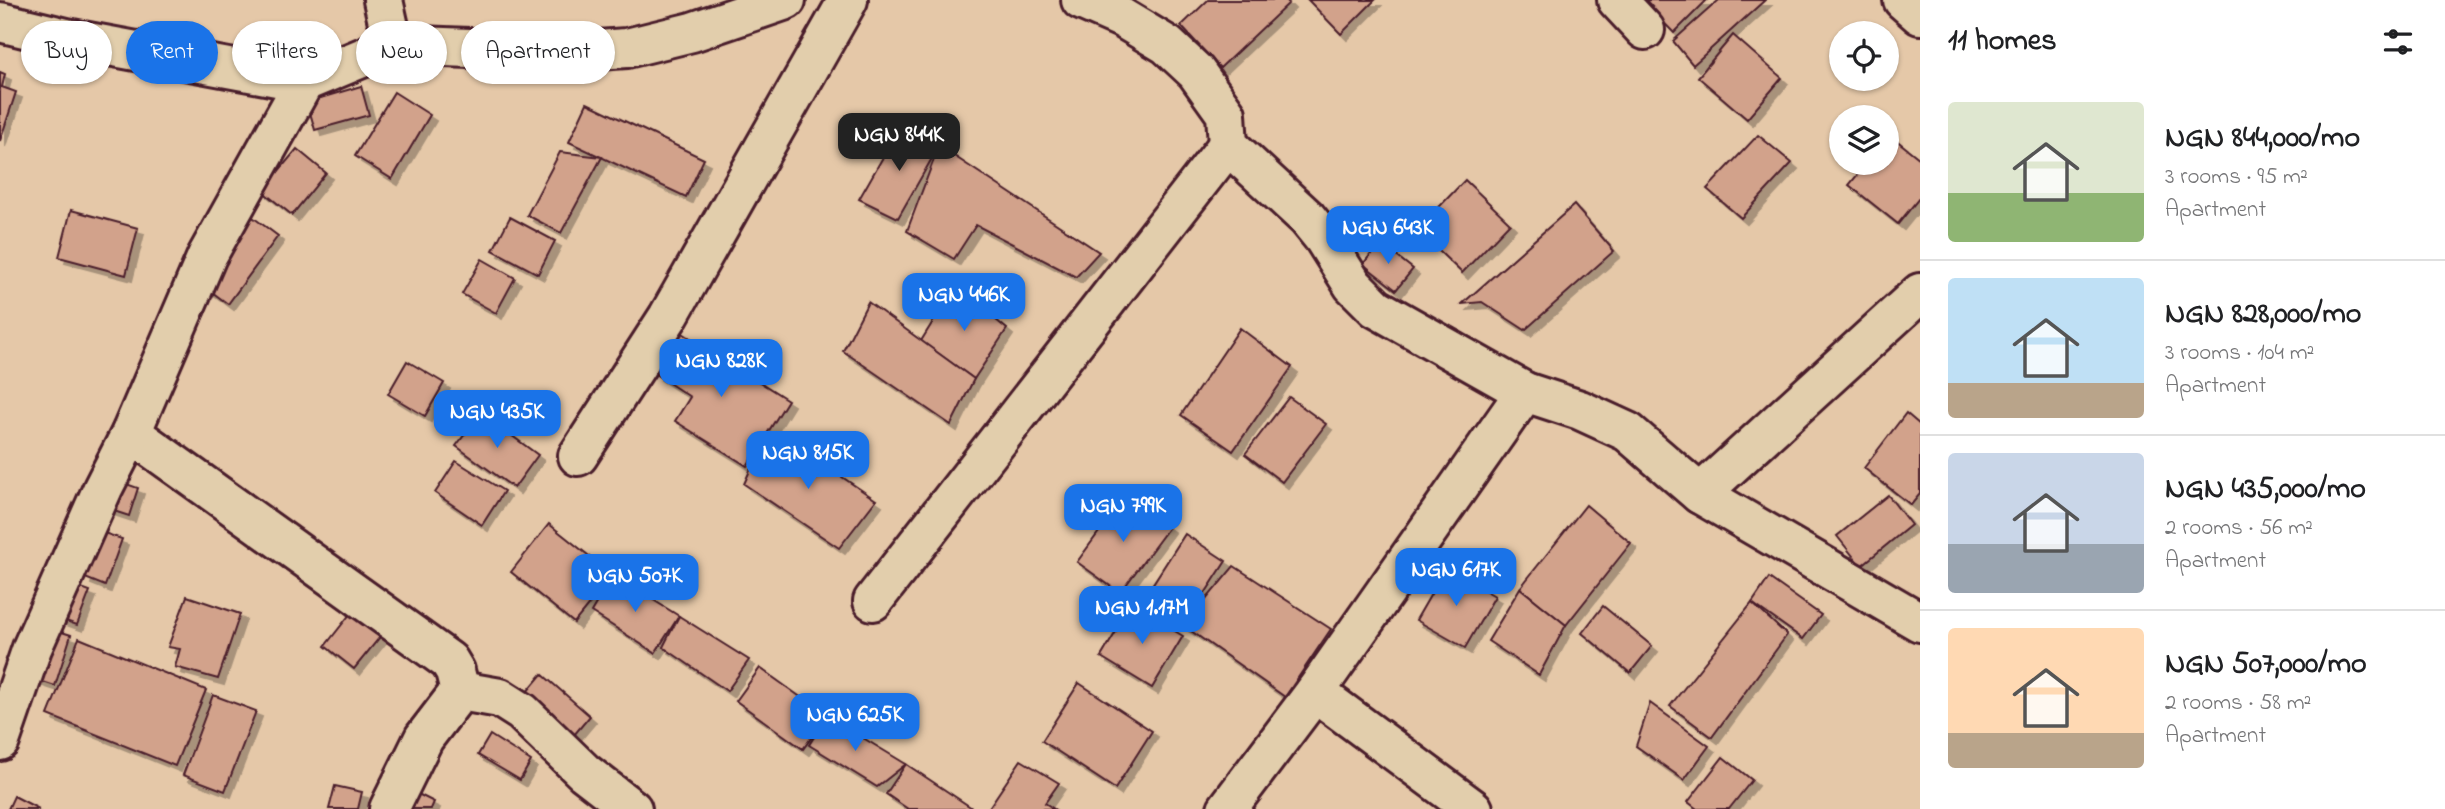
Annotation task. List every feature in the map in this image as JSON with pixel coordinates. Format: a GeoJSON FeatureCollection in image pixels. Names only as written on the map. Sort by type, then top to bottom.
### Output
{"type":"FeatureCollection","features":[{"type":"Feature","properties":{"kind":"street"},"geometry":{"type":"LineString","coordinates":[[383,0],[388,21]]}},
{"type":"Feature","properties":{"kind":"street"},"geometry":{"type":"LineString","coordinates":[[447,46],[538,54],[627,48],[692,32],[786,0]]}},
{"type":"Feature","properties":{"kind":"street"},"geometry":{"type":"LineString","coordinates":[[578,456],[668,317],[848,0]]}},
{"type":"Feature","properties":{"kind":"street"},"geometry":{"type":"LineString","coordinates":[[873,601],[1228,145],[1226,114],[1196,72],[1167,45],[1122,18],[1081,0]]}},
{"type":"Feature","properties":{"kind":"street"},"geometry":{"type":"LineString","coordinates":[[1617,0],[1645,30]]}},
{"type":"Feature","properties":{"kind":"street"},"geometry":{"type":"LineString","coordinates":[[1903,0],[1920,15]]}},
{"type":"Feature","properties":{"kind":"street"},"geometry":{"type":"LineString","coordinates":[[0,22],[66,38],[232,69]]}},
{"type":"Feature","properties":{"kind":"street"},"geometry":{"type":"LineString","coordinates":[[0,741],[13,662],[131,433],[207,256],[303,84]]}},
{"type":"Feature","properties":{"kind":"street"},"geometry":{"type":"LineString","coordinates":[[1228,145],[1307,218],[1324,239],[1353,285],[1376,308],[1525,392],[1580,410],[1628,432],[1700,494],[1920,622]]}},
{"type":"Feature","properties":{"kind":"street"},"geometry":{"type":"LineString","coordinates":[[1700,494],[1920,293]]}},
{"type":"Feature","properties":{"kind":"street"},"geometry":{"type":"LineString","coordinates":[[1227,809],[1315,692],[1525,392]]}},
{"type":"Feature","properties":{"kind":"street"},"geometry":{"type":"LineString","coordinates":[[131,433],[449,661],[455,671],[460,691]]}},
{"type":"Feature","properties":{"kind":"street"},"geometry":{"type":"LineString","coordinates":[[389,809],[424,738],[460,691]]}},
{"type":"Feature","properties":{"kind":"street"},"geometry":{"type":"LineString","coordinates":[[460,691],[500,698],[522,712],[584,772],[632,809]]}},
{"type":"Feature","properties":{"kind":"street"},"geometry":{"type":"LineString","coordinates":[[1315,692],[1474,809]]}},
{"type":"Feature","properties":{"kind":"building"},"geometry":{"type":"Polygon","coordinates":[[[1208,0],[1286,0],[1289,3],[1220,68],[1181,26],[1208,0]]]}},
{"type":"Feature","properties":{"kind":"building"},"geometry":{"type":"Polygon","coordinates":[[[1308,0],[1375,0],[1341,34],[1308,0]]]}},
{"type":"Feature","properties":{"kind":"building"},"geometry":{"type":"Polygon","coordinates":[[[1642,0],[1707,0],[1674,33],[1642,0]]]}},
{"type":"Feature","properties":{"kind":"building"},"geometry":{"type":"Polygon","coordinates":[[[1719,0],[1765,0],[1693,65],[1673,41],[1719,0]]]}},
{"type":"Feature","properties":{"kind":"building"},"geometry":{"type":"Polygon","coordinates":[[[1733,35],[1782,78],[1747,119],[1698,77],[1733,35]]]}},
{"type":"Feature","properties":{"kind":"building"},"geometry":{"type":"Polygon","coordinates":[[[0,72],[5,74],[2,87],[16,92],[0,141],[0,72]]]}},
{"type":"Feature","properties":{"kind":"building"},"geometry":{"type":"Polygon","coordinates":[[[361,86],[369,115],[315,130],[307,102],[361,86]]]}},
{"type":"Feature","properties":{"kind":"building"},"geometry":{"type":"Polygon","coordinates":[[[394,92],[430,115],[392,179],[355,156],[394,92]]]}},
{"type":"Feature","properties":{"kind":"building"},"geometry":{"type":"Polygon","coordinates":[[[587,103],[704,159],[686,197],[569,142],[587,103]]]}},
{"type":"Feature","properties":{"kind":"building"},"geometry":{"type":"Polygon","coordinates":[[[899,129],[939,146],[898,218],[859,199],[899,129]]]}},
{"type":"Feature","properties":{"kind":"building"},"geometry":{"type":"Polygon","coordinates":[[[1758,135],[1792,163],[1741,218],[1707,189],[1758,135]]]}},
{"type":"Feature","properties":{"kind":"building"},"geometry":{"type":"Polygon","coordinates":[[[1899,142],[1920,159],[1920,197],[1898,224],[1849,185],[1857,175],[1899,175],[1899,142]]]}},
{"type":"Feature","properties":{"kind":"building"},"geometry":{"type":"Polygon","coordinates":[[[939,146],[1099,252],[1076,277],[976,225],[954,259],[907,231],[939,146]]]}},
{"type":"Feature","properties":{"kind":"building"},"geometry":{"type":"Polygon","coordinates":[[[297,149],[326,173],[292,215],[262,191],[297,149]]]}},
{"type":"Feature","properties":{"kind":"building"},"geometry":{"type":"Polygon","coordinates":[[[560,152],[602,157],[561,233],[527,215],[560,152]]]}},
{"type":"Feature","properties":{"kind":"building"},"geometry":{"type":"Polygon","coordinates":[[[1465,180],[1510,223],[1462,273],[1417,230],[1465,180]]]}},
{"type":"Feature","properties":{"kind":"building"},"geometry":{"type":"Polygon","coordinates":[[[1574,205],[1614,251],[1525,330],[1482,302],[1462,304],[1574,205]]]}},
{"type":"Feature","properties":{"kind":"building"},"geometry":{"type":"Polygon","coordinates":[[[71,210],[138,228],[126,275],[59,257],[71,210]]]}},
{"type":"Feature","properties":{"kind":"building"},"geometry":{"type":"Polygon","coordinates":[[[250,215],[278,236],[228,304],[200,283],[250,215]]]}},
{"type":"Feature","properties":{"kind":"building"},"geometry":{"type":"Polygon","coordinates":[[[510,217],[555,241],[538,274],[493,250],[510,217]]]}},
{"type":"Feature","properties":{"kind":"building"},"geometry":{"type":"Polygon","coordinates":[[[1380,243],[1413,269],[1396,290],[1363,264],[1380,243]]]}},
{"type":"Feature","properties":{"kind":"building"},"geometry":{"type":"Polygon","coordinates":[[[482,259],[515,278],[496,313],[462,294],[482,259]]]}},
{"type":"Feature","properties":{"kind":"building"},"geometry":{"type":"Polygon","coordinates":[[[955,286],[1007,329],[974,379],[921,341],[955,286]]]}},
{"type":"Feature","properties":{"kind":"building"},"geometry":{"type":"Polygon","coordinates":[[[868,302],[974,379],[951,425],[843,351],[868,302]]]}},
{"type":"Feature","properties":{"kind":"building"},"geometry":{"type":"Polygon","coordinates":[[[1240,328],[1292,367],[1233,451],[1181,415],[1240,328]]]}},
{"type":"Feature","properties":{"kind":"building"},"geometry":{"type":"Polygon","coordinates":[[[681,332],[788,400],[747,466],[675,421],[690,397],[655,374],[681,332]]]}},
{"type":"Feature","properties":{"kind":"building"},"geometry":{"type":"Polygon","coordinates":[[[407,361],[444,383],[425,416],[388,394],[407,361]]]}},
{"type":"Feature","properties":{"kind":"building"},"geometry":{"type":"Polygon","coordinates":[[[1289,397],[1326,424],[1282,482],[1245,454],[1289,397]]]}},
{"type":"Feature","properties":{"kind":"building"},"geometry":{"type":"Polygon","coordinates":[[[481,413],[538,455],[514,488],[456,446],[481,413]]]}},
{"type":"Feature","properties":{"kind":"building"},"geometry":{"type":"Polygon","coordinates":[[[1906,413],[1920,425],[1920,494],[1911,505],[1864,468],[1906,413]]]}},
{"type":"Feature","properties":{"kind":"building"},"geometry":{"type":"Polygon","coordinates":[[[777,433],[876,500],[839,548],[744,484],[752,466],[777,433]]]}},
{"type":"Feature","properties":{"kind":"building"},"geometry":{"type":"Polygon","coordinates":[[[456,461],[504,491],[482,525],[435,493],[456,461]]]}},
{"type":"Feature","properties":{"kind":"building"},"geometry":{"type":"Polygon","coordinates":[[[115,480],[138,488],[129,516],[105,508],[115,480]]]}},
{"type":"Feature","properties":{"kind":"building"},"geometry":{"type":"Polygon","coordinates":[[[1126,495],[1169,527],[1120,593],[1077,562],[1126,495]]]}},
{"type":"Feature","properties":{"kind":"building"},"geometry":{"type":"Polygon","coordinates":[[[1888,495],[1911,525],[1861,566],[1837,536],[1888,495]]]}},
{"type":"Feature","properties":{"kind":"building"},"geometry":{"type":"Polygon","coordinates":[[[1586,505],[1631,543],[1566,625],[1520,588],[1586,505]]]}},
{"type":"Feature","properties":{"kind":"building"},"geometry":{"type":"Polygon","coordinates":[[[549,524],[613,575],[574,623],[511,572],[549,524]]]}},
{"type":"Feature","properties":{"kind":"building"},"geometry":{"type":"Polygon","coordinates":[[[101,532],[122,539],[105,586],[85,578],[101,532]]]}},
{"type":"Feature","properties":{"kind":"building"},"geometry":{"type":"Polygon","coordinates":[[[1185,534],[1226,561],[1184,626],[1143,599],[1185,534]]]}},
{"type":"Feature","properties":{"kind":"building"},"geometry":{"type":"Polygon","coordinates":[[[1234,566],[1331,629],[1285,697],[1184,626],[1234,566]]]}},
{"type":"Feature","properties":{"kind":"building"},"geometry":{"type":"Polygon","coordinates":[[[1446,568],[1495,596],[1465,648],[1416,620],[1446,568]]]}},
{"type":"Feature","properties":{"kind":"building"},"geometry":{"type":"Polygon","coordinates":[[[613,575],[679,616],[655,653],[591,612],[613,575]]]}},
{"type":"Feature","properties":{"kind":"building"},"geometry":{"type":"Polygon","coordinates":[[[1769,578],[1821,615],[1803,639],[1752,603],[1769,578]]]}},
{"type":"Feature","properties":{"kind":"building"},"geometry":{"type":"Polygon","coordinates":[[[73,585],[90,591],[77,625],[60,619],[73,585]]]}},
{"type":"Feature","properties":{"kind":"building"},"geometry":{"type":"Polygon","coordinates":[[[1520,588],[1566,625],[1539,675],[1488,641],[1520,588]]]}},
{"type":"Feature","properties":{"kind":"building"},"geometry":{"type":"Polygon","coordinates":[[[187,596],[240,614],[218,679],[175,667],[180,649],[168,647],[187,596]]]}},
{"type":"Feature","properties":{"kind":"building"},"geometry":{"type":"Polygon","coordinates":[[[1752,603],[1787,635],[1712,737],[1670,706],[1752,603]]]}},
{"type":"Feature","properties":{"kind":"building"},"geometry":{"type":"Polygon","coordinates":[[[1132,605],[1183,636],[1152,688],[1101,657],[1132,605]]]}},
{"type":"Feature","properties":{"kind":"building"},"geometry":{"type":"Polygon","coordinates":[[[1603,606],[1652,646],[1630,673],[1582,633],[1603,606]]]}},
{"type":"Feature","properties":{"kind":"building"},"geometry":{"type":"Polygon","coordinates":[[[351,613],[380,637],[354,669],[325,646],[351,613]]]}},
{"type":"Feature","properties":{"kind":"building"},"geometry":{"type":"Polygon","coordinates":[[[679,616],[749,660],[727,691],[663,647],[679,616]]]}},
{"type":"Feature","properties":{"kind":"building"},"geometry":{"type":"Polygon","coordinates":[[[46,627],[71,635],[55,686],[31,678],[46,627]]]}},
{"type":"Feature","properties":{"kind":"building"},"geometry":{"type":"Polygon","coordinates":[[[79,638],[206,690],[175,766],[48,715],[79,638]]]}},
{"type":"Feature","properties":{"kind":"building"},"geometry":{"type":"Polygon","coordinates":[[[760,668],[827,716],[803,749],[736,701],[760,668]]]}},
{"type":"Feature","properties":{"kind":"building"},"geometry":{"type":"Polygon","coordinates":[[[542,674],[590,716],[574,735],[526,693],[542,674]]]}},
{"type":"Feature","properties":{"kind":"building"},"geometry":{"type":"Polygon","coordinates":[[[1079,683],[1152,731],[1115,789],[1042,741],[1079,683]]]}},
{"type":"Feature","properties":{"kind":"building"},"geometry":{"type":"Polygon","coordinates":[[[213,695],[256,711],[225,791],[183,775],[213,695]]]}},
{"type":"Feature","properties":{"kind":"building"},"geometry":{"type":"Polygon","coordinates":[[[1650,703],[1709,746],[1684,780],[1636,746],[1650,703]]]}},
{"type":"Feature","properties":{"kind":"building"},"geometry":{"type":"Polygon","coordinates":[[[827,716],[906,764],[877,787],[809,745],[827,716]]]}},
{"type":"Feature","properties":{"kind":"building"},"geometry":{"type":"Polygon","coordinates":[[[490,735],[531,761],[520,780],[478,755],[490,735]]]}},
{"type":"Feature","properties":{"kind":"building"},"geometry":{"type":"Polygon","coordinates":[[[1723,757],[1752,780],[1729,809],[1697,809],[1688,802],[1723,757]]]}},
{"type":"Feature","properties":{"kind":"building"},"geometry":{"type":"Polygon","coordinates":[[[1021,760],[1059,783],[1045,803],[1054,809],[988,809],[1021,760]]]}},
{"type":"Feature","properties":{"kind":"building"},"geometry":{"type":"Polygon","coordinates":[[[906,764],[972,809],[908,809],[886,794],[906,764]]]}},
{"type":"Feature","properties":{"kind":"building"},"geometry":{"type":"Polygon","coordinates":[[[335,786],[362,792],[358,809],[329,809],[335,786]]]}},
{"type":"Feature","properties":{"kind":"building"},"geometry":{"type":"Polygon","coordinates":[[[412,791],[434,802],[431,809],[404,809],[412,791]]]}},
{"type":"Feature","properties":{"kind":"building"},"geometry":{"type":"Polygon","coordinates":[[[14,796],[39,809],[8,809],[14,796]]]}}]}
